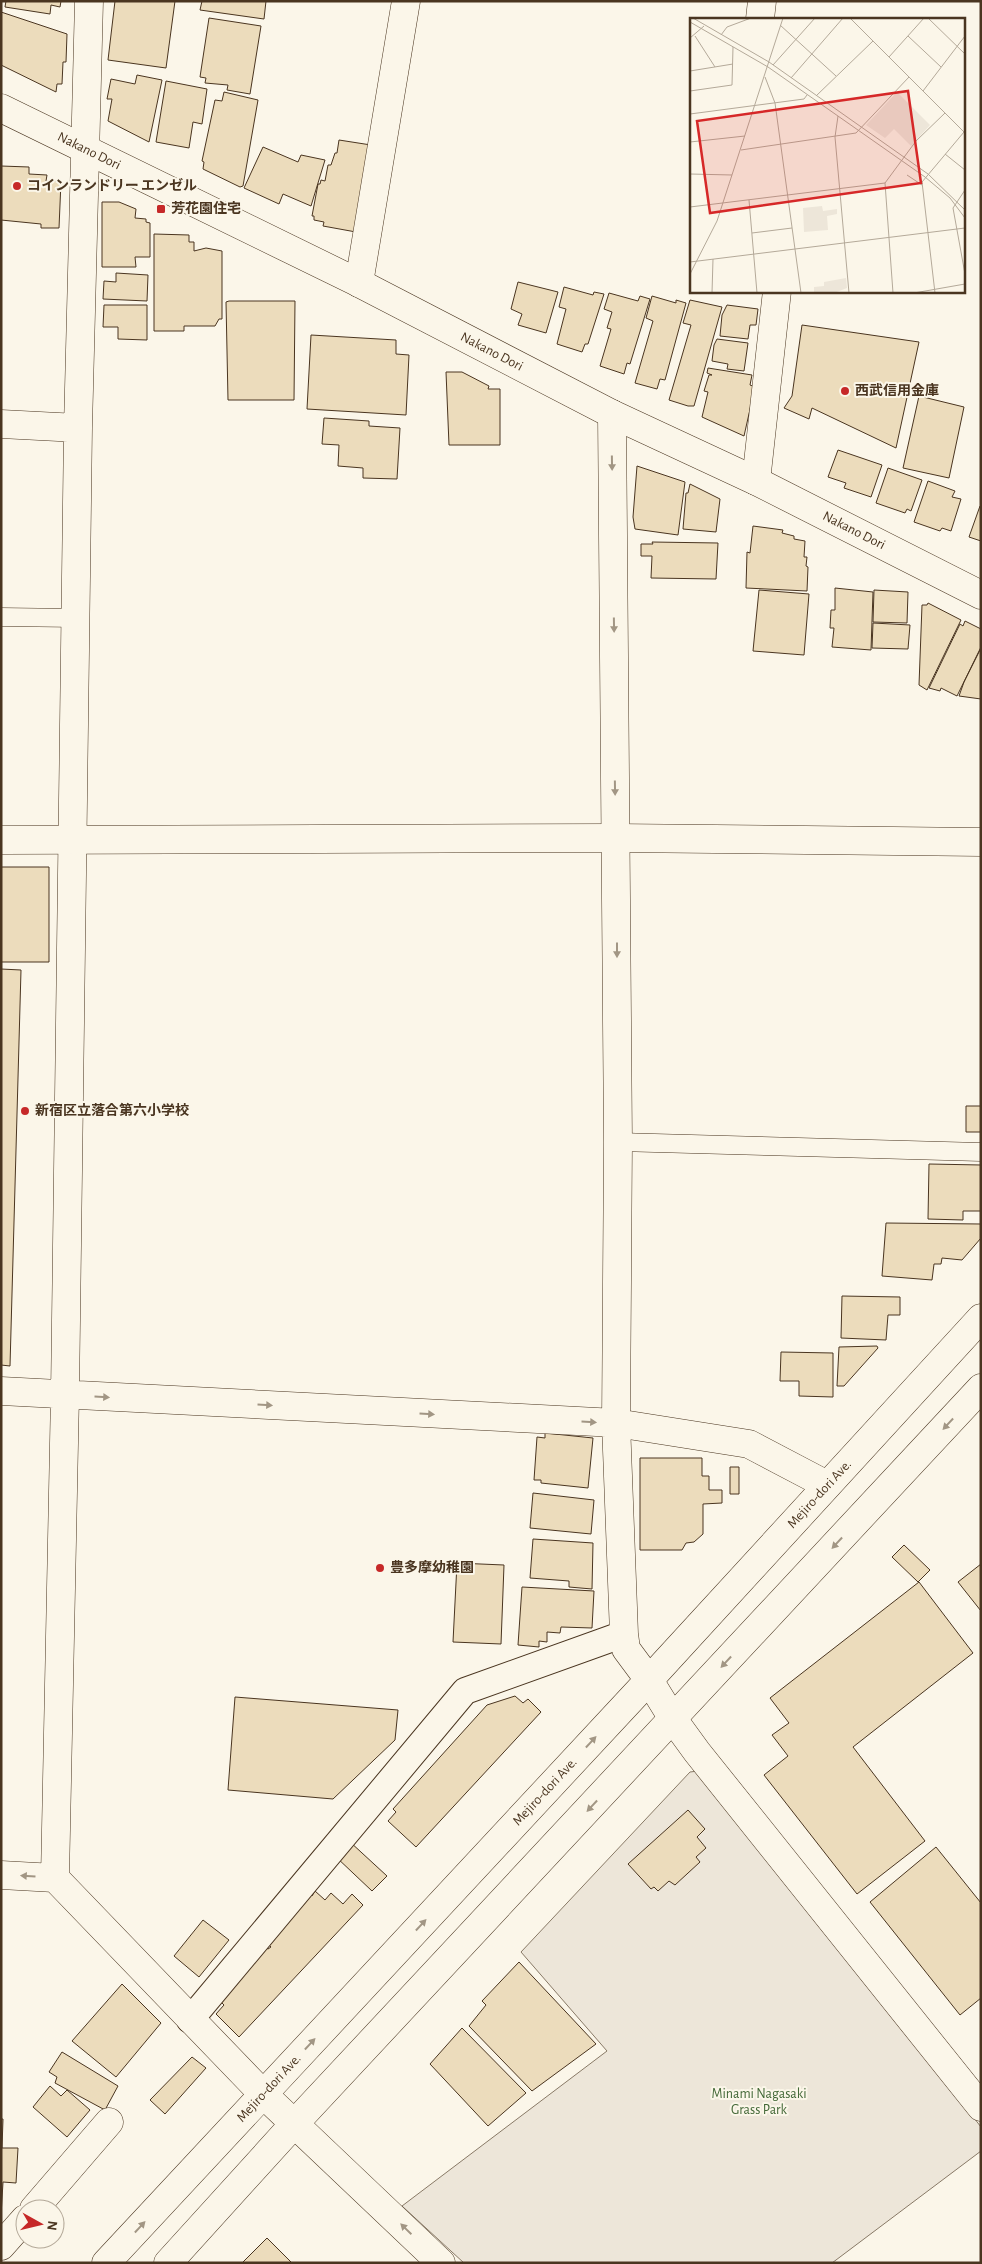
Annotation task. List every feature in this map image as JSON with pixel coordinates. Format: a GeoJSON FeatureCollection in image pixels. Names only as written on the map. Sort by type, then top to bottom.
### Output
{"type":"FeatureCollection","features":[{"type":"Feature","properties":{"kind":"street"},"geometry":{"type":"LineString","coordinates":[[55,1878],[74,841],[78,428],[89,1]]}},
{"type":"Feature","properties":{"kind":"street"},"geometry":{"type":"LineString","coordinates":[[359,284],[406,1]]}},
{"type":"Feature","properties":{"kind":"street"},"geometry":{"type":"LineString","coordinates":[[760,18],[762,1]]}},
{"type":"Feature","properties":{"kind":"street","name":"Nakano Dori"},"geometry":{"type":"LineString","coordinates":[[1,108],[359,284],[612,414],[756,481],[981,595]]}},
{"type":"Feature","properties":{"kind":"street"},"geometry":{"type":"LineString","coordinates":[[756,481],[777,292]]}},
{"type":"Feature","properties":{"kind":"street"},"geometry":{"type":"LineString","coordinates":[[612,414],[618,1142],[616,1423],[626,1650],[649,1680],[673,1719],[697,1752],[981,2107]]}},
{"type":"Feature","properties":{"kind":"street"},"geometry":{"type":"LineString","coordinates":[[1,424],[78,428]]}},
{"type":"Feature","properties":{"kind":"street"},"geometry":{"type":"LineString","coordinates":[[1,840],[616,838],[981,842]]}},
{"type":"Feature","properties":{"kind":"street","name":"Mejiro-dori Ave."},"geometry":{"type":"LineString","coordinates":[[106,2263],[649,1680],[981,1318]]}},
{"type":"Feature","properties":{"kind":"street"},"geometry":{"type":"LineString","coordinates":[[168,2263],[294,2123],[981,1388]]}},
{"type":"Feature","properties":{"kind":"street"},"geometry":{"type":"LineString","coordinates":[[1,1391],[616,1423],[749,1444],[827,1484]]}},
{"type":"Feature","properties":{"kind":"street"},"geometry":{"type":"LineString","coordinates":[[190,2020],[464,1691],[624,1634]]}},
{"type":"Feature","properties":{"kind":"street"},"geometry":{"type":"LineString","coordinates":[[1,1874],[55,1878],[263,2094],[441,2263]]}},
{"type":"Feature","properties":{"kind":"street"},"geometry":{"type":"LineString","coordinates":[[43,2199],[109,2122]]}},
{"type":"Feature","properties":{"kind":"street"},"geometry":{"type":"LineString","coordinates":[[1,2246],[15,2230]]}},
{"type":"Feature","properties":{"kind":"lane"},"geometry":{"type":"LineString","coordinates":[[1,617],[76,618]]}},
{"type":"Feature","properties":{"kind":"lane"},"geometry":{"type":"LineString","coordinates":[[618,1142],[981,1152]]}},
{"type":"Feature","properties":{"kind":"green space","name":"Minami Nagasaki Grass Park"},"geometry":{"type":"Polygon","coordinates":[[[706,1770],[981,2127],[981,2151],[832,2263],[464,2263],[402,2206],[607,2051],[521,1952],[690,1772],[706,1770]]]}},
{"type":"Feature","properties":{"kind":"building"},"geometry":{"type":"Polygon","coordinates":[[[6,1],[61,1],[60,7],[51,5],[50,14],[5,7],[6,1]]]}},
{"type":"Feature","properties":{"kind":"building"},"geometry":{"type":"Polygon","coordinates":[[[115,1],[175,1],[166,68],[108,60],[115,1]]]}},
{"type":"Feature","properties":{"kind":"building"},"geometry":{"type":"Polygon","coordinates":[[[202,1],[266,1],[264,19],[200,10],[202,1]]]}},
{"type":"Feature","properties":{"kind":"building"},"geometry":{"type":"Polygon","coordinates":[[[1,12],[67,34],[66,62],[63,62],[62,84],[57,84],[56,92],[1,65],[1,12]]]}},
{"type":"Feature","properties":{"kind":"building"},"geometry":{"type":"Polygon","coordinates":[[[209,18],[261,26],[250,94],[227,90],[228,85],[205,83],[206,78],[200,77],[209,18]]]}},
{"type":"Feature","properties":{"kind":"building"},"geometry":{"type":"Polygon","coordinates":[[[137,75],[162,80],[149,142],[108,121],[112,99],[107,99],[111,79],[135,84],[137,75]]]}},
{"type":"Feature","properties":{"kind":"building"},"geometry":{"type":"Polygon","coordinates":[[[166,81],[207,89],[202,124],[193,122],[189,148],[156,142],[166,81]]]}},
{"type":"Feature","properties":{"kind":"building"},"geometry":{"type":"Polygon","coordinates":[[[224,92],[258,100],[243,186],[240,187],[203,169],[204,162],[202,161],[215,100],[222,101],[224,92]]]}},
{"type":"Feature","properties":{"kind":"building"},"geometry":{"type":"Polygon","coordinates":[[[339,140],[371,145],[356,232],[323,226],[324,222],[314,220],[314,216],[312,216],[318,184],[320,184],[321,180],[325,181],[328,165],[331,165],[335,153],[337,153],[339,140]]]}},
{"type":"Feature","properties":{"kind":"building"},"geometry":{"type":"Polygon","coordinates":[[[263,147],[298,162],[301,155],[325,160],[311,206],[283,194],[279,204],[244,188],[263,147]]]}},
{"type":"Feature","properties":{"kind":"building"},"geometry":{"type":"Polygon","coordinates":[[[1,166],[29,167],[29,174],[47,175],[46,181],[61,181],[59,228],[41,228],[41,224],[1,220],[1,166]]]}},
{"type":"Feature","properties":{"kind":"building"},"geometry":{"type":"Polygon","coordinates":[[[102,202],[119,202],[136,209],[135,218],[146,219],[146,222],[150,223],[150,257],[135,257],[136,267],[102,267],[102,202]]]}},
{"type":"Feature","properties":{"kind":"building"},"geometry":{"type":"Polygon","coordinates":[[[154,234],[189,235],[189,242],[194,242],[194,251],[206,248],[222,251],[222,319],[219,319],[215,326],[184,326],[184,331],[154,331],[154,234]]]}},
{"type":"Feature","properties":{"kind":"building"},"geometry":{"type":"Polygon","coordinates":[[[116,273],[148,275],[147,301],[103,299],[104,281],[116,282],[116,273]]]}},
{"type":"Feature","properties":{"kind":"building"},"geometry":{"type":"Polygon","coordinates":[[[518,282],[558,292],[546,333],[518,325],[522,314],[511,309],[518,282]]]}},
{"type":"Feature","properties":{"kind":"building"},"geometry":{"type":"Polygon","coordinates":[[[564,287],[593,295],[594,292],[604,294],[588,344],[585,344],[582,352],[557,344],[566,309],[559,307],[564,287]]]}},
{"type":"Feature","properties":{"kind":"building"},"geometry":{"type":"Polygon","coordinates":[[[609,293],[638,301],[640,296],[650,299],[630,364],[627,363],[624,374],[600,366],[611,329],[607,328],[612,312],[604,309],[609,293]]]}},
{"type":"Feature","properties":{"kind":"building"},"geometry":{"type":"Polygon","coordinates":[[[652,296],[676,303],[676,300],[686,303],[665,380],[660,379],[657,389],[635,383],[653,321],[646,318],[652,296]]]}},
{"type":"Feature","properties":{"kind":"building"},"geometry":{"type":"Polygon","coordinates":[[[690,300],[722,307],[694,406],[669,400],[691,325],[683,323],[690,300]]]}},
{"type":"Feature","properties":{"kind":"building"},"geometry":{"type":"Polygon","coordinates":[[[295,301],[294,400],[228,400],[226,302],[295,301]]]}},
{"type":"Feature","properties":{"kind":"building"},"geometry":{"type":"Polygon","coordinates":[[[104,305],[147,305],[147,340],[118,339],[118,327],[103,327],[104,305]]]}},
{"type":"Feature","properties":{"kind":"building"},"geometry":{"type":"Polygon","coordinates":[[[727,305],[758,309],[756,325],[750,325],[748,339],[720,336],[722,315],[727,305]]]}},
{"type":"Feature","properties":{"kind":"building"},"geometry":{"type":"Polygon","coordinates":[[[802,325],[919,342],[896,448],[812,408],[809,419],[784,408],[792,396],[802,325]]]}},
{"type":"Feature","properties":{"kind":"building"},"geometry":{"type":"Polygon","coordinates":[[[311,335],[396,340],[396,354],[409,355],[406,415],[307,409],[311,335]]]}},
{"type":"Feature","properties":{"kind":"building"},"geometry":{"type":"Polygon","coordinates":[[[717,339],[748,343],[744,371],[727,369],[728,364],[712,361],[714,345],[717,339]]]}},
{"type":"Feature","properties":{"kind":"building"},"geometry":{"type":"Polygon","coordinates":[[[708,368],[752,375],[750,385],[755,387],[744,436],[702,417],[708,392],[704,391],[709,375],[712,375],[707,373],[708,368]]]}},
{"type":"Feature","properties":{"kind":"building"},"geometry":{"type":"Polygon","coordinates":[[[446,372],[462,372],[489,386],[488,389],[500,389],[500,445],[449,445],[446,372]]]}},
{"type":"Feature","properties":{"kind":"building"},"geometry":{"type":"Polygon","coordinates":[[[919,396],[964,407],[949,478],[903,468],[919,396]]]}},
{"type":"Feature","properties":{"kind":"building"},"geometry":{"type":"Polygon","coordinates":[[[324,418],[369,421],[369,426],[400,428],[397,479],[363,478],[363,468],[338,466],[339,445],[322,444],[324,418]]]}},
{"type":"Feature","properties":{"kind":"building"},"geometry":{"type":"Polygon","coordinates":[[[838,450],[882,465],[871,497],[844,488],[846,483],[828,477],[838,450]]]}},
{"type":"Feature","properties":{"kind":"building"},"geometry":{"type":"Polygon","coordinates":[[[637,466],[685,482],[678,535],[635,529],[633,517],[637,466]]]}},
{"type":"Feature","properties":{"kind":"building"},"geometry":{"type":"Polygon","coordinates":[[[888,468],[922,480],[911,511],[907,509],[905,513],[876,503],[888,468]]]}},
{"type":"Feature","properties":{"kind":"building"},"geometry":{"type":"Polygon","coordinates":[[[928,481],[955,491],[952,497],[961,499],[951,531],[942,528],[940,531],[914,522],[928,481]]]}},
{"type":"Feature","properties":{"kind":"building"},"geometry":{"type":"Polygon","coordinates":[[[690,484],[720,499],[716,532],[683,529],[686,493],[688,493],[690,484]]]}},
{"type":"Feature","properties":{"kind":"building"},"geometry":{"type":"Polygon","coordinates":[[[981,507],[981,541],[969,537],[981,507]]]}},
{"type":"Feature","properties":{"kind":"building"},"geometry":{"type":"Polygon","coordinates":[[[753,526],[783,530],[782,533],[794,536],[794,539],[805,541],[804,557],[807,557],[806,566],[808,567],[807,591],[746,588],[747,552],[750,553],[753,526]]]}},
{"type":"Feature","properties":{"kind":"building"},"geometry":{"type":"Polygon","coordinates":[[[652,542],[718,543],[716,579],[651,578],[652,556],[641,556],[641,544],[653,544],[652,542]]]}},
{"type":"Feature","properties":{"kind":"building"},"geometry":{"type":"Polygon","coordinates":[[[835,588],[873,592],[871,650],[832,647],[834,628],[830,628],[831,610],[835,610],[835,588]]]}},
{"type":"Feature","properties":{"kind":"building"},"geometry":{"type":"Polygon","coordinates":[[[759,590],[809,594],[804,655],[753,651],[759,590]]]}},
{"type":"Feature","properties":{"kind":"building"},"geometry":{"type":"Polygon","coordinates":[[[874,590],[908,592],[907,623],[873,622],[874,590]]]}},
{"type":"Feature","properties":{"kind":"building"},"geometry":{"type":"Polygon","coordinates":[[[928,603],[961,620],[927,690],[919,685],[922,605],[927,605],[928,603]]]}},
{"type":"Feature","properties":{"kind":"building"},"geometry":{"type":"Polygon","coordinates":[[[965,621],[981,629],[981,647],[957,696],[941,688],[940,691],[929,688],[960,624],[963,626],[965,621]]]}},
{"type":"Feature","properties":{"kind":"building"},"geometry":{"type":"Polygon","coordinates":[[[873,623],[910,625],[908,649],[872,648],[873,623]]]}},
{"type":"Feature","properties":{"kind":"building"},"geometry":{"type":"Polygon","coordinates":[[[981,648],[981,699],[959,696],[964,682],[981,648]]]}},
{"type":"Feature","properties":{"kind":"building"},"geometry":{"type":"Polygon","coordinates":[[[1,867],[49,867],[49,962],[1,962],[1,867]]]}},
{"type":"Feature","properties":{"kind":"building"},"geometry":{"type":"Polygon","coordinates":[[[1,969],[21,970],[10,1366],[1,1365],[1,969]]]}},
{"type":"Feature","properties":{"kind":"building"},"geometry":{"type":"Polygon","coordinates":[[[966,1106],[981,1106],[981,1132],[966,1132],[966,1106]]]}},
{"type":"Feature","properties":{"kind":"building"},"geometry":{"type":"Polygon","coordinates":[[[929,1164],[981,1165],[981,1211],[963,1211],[963,1220],[928,1219],[929,1164]]]}},
{"type":"Feature","properties":{"kind":"building"},"geometry":{"type":"Polygon","coordinates":[[[886,1223],[981,1224],[981,1238],[962,1260],[942,1258],[941,1264],[934,1264],[932,1280],[882,1276],[886,1223]]]}},
{"type":"Feature","properties":{"kind":"building"},"geometry":{"type":"Polygon","coordinates":[[[842,1296],[900,1297],[900,1315],[888,1315],[886,1340],[841,1338],[842,1296]]]}},
{"type":"Feature","properties":{"kind":"building"},"geometry":{"type":"Polygon","coordinates":[[[877,1346],[878,1348],[844,1386],[837,1386],[839,1347],[877,1346]]]}},
{"type":"Feature","properties":{"kind":"building"},"geometry":{"type":"Polygon","coordinates":[[[781,1352],[833,1353],[833,1397],[799,1396],[799,1381],[780,1381],[781,1352]]]}},
{"type":"Feature","properties":{"kind":"building"},"geometry":{"type":"Polygon","coordinates":[[[545,1433],[593,1438],[588,1488],[541,1483],[541,1480],[534,1480],[537,1437],[545,1438],[545,1433]]]}},
{"type":"Feature","properties":{"kind":"building"},"geometry":{"type":"Polygon","coordinates":[[[640,1458],[702,1458],[702,1476],[709,1476],[709,1490],[722,1490],[722,1503],[703,1504],[703,1534],[694,1542],[686,1543],[682,1550],[640,1550],[640,1458]]]}},
{"type":"Feature","properties":{"kind":"building"},"geometry":{"type":"Polygon","coordinates":[[[730,1467],[739,1467],[739,1494],[730,1494],[730,1467]]]}},
{"type":"Feature","properties":{"kind":"building"},"geometry":{"type":"Polygon","coordinates":[[[533,1493],[594,1500],[591,1534],[530,1528],[533,1493]]]}},
{"type":"Feature","properties":{"kind":"building"},"geometry":{"type":"Polygon","coordinates":[[[533,1539],[593,1543],[592,1589],[569,1587],[569,1581],[530,1578],[533,1539]]]}},
{"type":"Feature","properties":{"kind":"building"},"geometry":{"type":"Polygon","coordinates":[[[904,1545],[930,1570],[918,1582],[892,1557],[904,1545]]]}},
{"type":"Feature","properties":{"kind":"building"},"geometry":{"type":"Polygon","coordinates":[[[457,1563],[504,1565],[501,1644],[453,1642],[457,1563]]]}},
{"type":"Feature","properties":{"kind":"building"},"geometry":{"type":"Polygon","coordinates":[[[981,1564],[981,1611],[958,1582],[981,1564]]]}},
{"type":"Feature","properties":{"kind":"building"},"geometry":{"type":"Polygon","coordinates":[[[919,1582],[973,1653],[853,1747],[925,1841],[857,1894],[764,1775],[788,1756],[772,1735],[789,1723],[770,1698],[919,1582]]]}},
{"type":"Feature","properties":{"kind":"building"},"geometry":{"type":"Polygon","coordinates":[[[522,1587],[594,1591],[592,1628],[561,1627],[560,1633],[547,1632],[547,1642],[539,1641],[539,1647],[518,1645],[522,1587]]]}},
{"type":"Feature","properties":{"kind":"building"},"geometry":{"type":"Polygon","coordinates":[[[515,1696],[523,1703],[528,1699],[541,1712],[416,1847],[388,1821],[396,1812],[393,1809],[487,1705],[515,1696]]]}},
{"type":"Feature","properties":{"kind":"building"},"geometry":{"type":"Polygon","coordinates":[[[235,1697],[398,1710],[395,1740],[333,1799],[228,1790],[235,1697]]]}},
{"type":"Feature","properties":{"kind":"building"},"geometry":{"type":"Polygon","coordinates":[[[688,1810],[705,1829],[697,1837],[706,1848],[696,1857],[700,1862],[675,1885],[669,1881],[658,1891],[654,1887],[651,1889],[628,1864],[688,1810]]]}},
{"type":"Feature","properties":{"kind":"building"},"geometry":{"type":"Polygon","coordinates":[[[349,1841],[387,1876],[372,1891],[335,1856],[349,1841]]]}},
{"type":"Feature","properties":{"kind":"building"},"geometry":{"type":"Polygon","coordinates":[[[936,1847],[981,1903],[981,1998],[960,2015],[870,1902],[936,1847]]]}},
{"type":"Feature","properties":{"kind":"building"},"geometry":{"type":"Polygon","coordinates":[[[315,1891],[325,1900],[331,1893],[343,1904],[352,1894],[363,1905],[239,2037],[216,2014],[224,2005],[221,2002],[265,1947],[268,1949],[271,1947],[267,1943],[309,1893],[312,1896],[315,1891]]]}},
{"type":"Feature","properties":{"kind":"building"},"geometry":{"type":"Polygon","coordinates":[[[203,1920],[229,1940],[199,1977],[174,1956],[203,1920]]]}},
{"type":"Feature","properties":{"kind":"building"},"geometry":{"type":"Polygon","coordinates":[[[519,1962],[596,2044],[532,2091],[469,2026],[486,2005],[482,2001],[519,1962]]]}},
{"type":"Feature","properties":{"kind":"building"},"geometry":{"type":"Polygon","coordinates":[[[122,1984],[161,2023],[116,2077],[72,2041],[122,1984]]]}},
{"type":"Feature","properties":{"kind":"building"},"geometry":{"type":"Polygon","coordinates":[[[462,2028],[526,2093],[488,2126],[430,2064],[462,2028]]]}},
{"type":"Feature","properties":{"kind":"building"},"geometry":{"type":"Polygon","coordinates":[[[62,2052],[118,2086],[105,2110],[55,2083],[57,2077],[49,2072],[62,2052]]]}},
{"type":"Feature","properties":{"kind":"building"},"geometry":{"type":"Polygon","coordinates":[[[192,2057],[206,2068],[165,2114],[150,2100],[192,2057]]]}},
{"type":"Feature","properties":{"kind":"building"},"geometry":{"type":"Polygon","coordinates":[[[50,2086],[61,2096],[67,2090],[90,2110],[67,2137],[33,2107],[50,2086]]]}},
{"type":"Feature","properties":{"kind":"building"},"geometry":{"type":"Polygon","coordinates":[[[1,2119],[3,2119],[2,2148],[18,2148],[16,2183],[3,2182],[1,2216],[1,2119]]]}},
{"type":"Feature","properties":{"kind":"building"},"geometry":{"type":"Polygon","coordinates":[[[267,2238],[292,2263],[242,2263],[267,2238]]]}},
{"type":"Feature","properties":{"kind":"place","name":"コインランドリー エンゼル"},"geometry":{"type":"Point","coordinates":[17,186]}},
{"type":"Feature","properties":{"kind":"place","name":"芳花園住宅"},"geometry":{"type":"Point","coordinates":[161,209]}},
{"type":"Feature","properties":{"kind":"place","name":"西武信用金庫"},"geometry":{"type":"Point","coordinates":[845,391]}},
{"type":"Feature","properties":{"kind":"place","name":"新宿区立落合第六小学校"},"geometry":{"type":"Point","coordinates":[25,1111]}},
{"type":"Feature","properties":{"kind":"place","name":"豊多摩幼稚園"},"geometry":{"type":"Point","coordinates":[380,1568]}}]}
